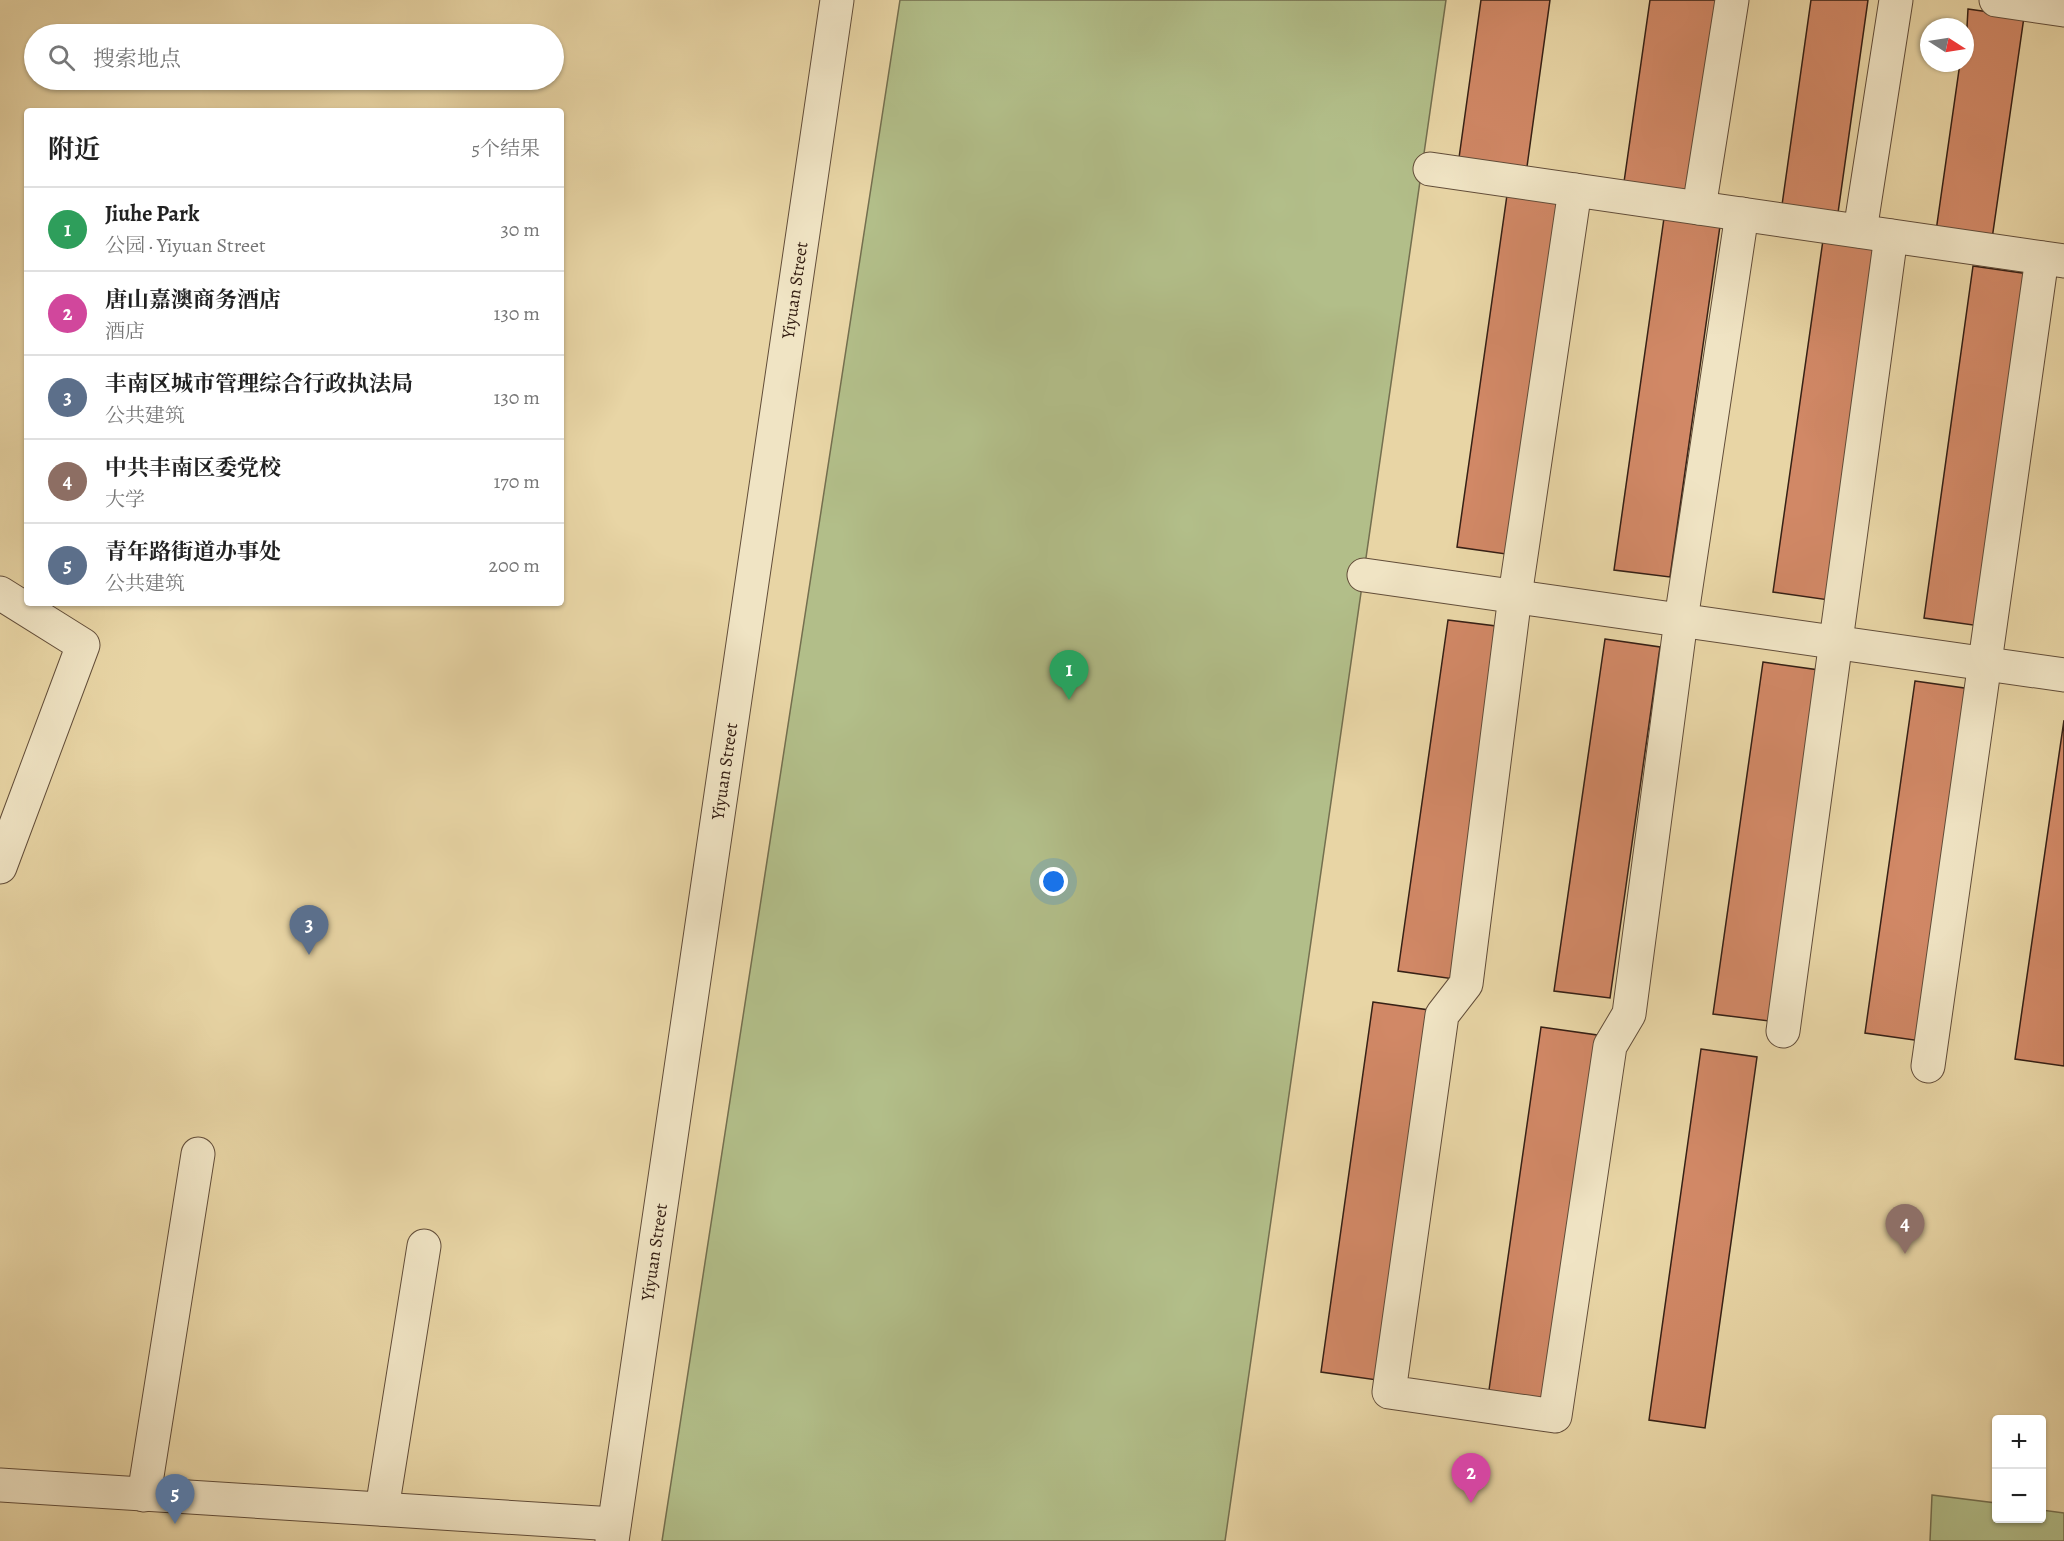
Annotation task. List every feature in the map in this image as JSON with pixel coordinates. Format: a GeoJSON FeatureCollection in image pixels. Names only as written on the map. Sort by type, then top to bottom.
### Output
{"type":"FeatureCollection","features":[{"type":"Feature","properties":{"kind":"street","name":"Yiyuan Street"},"geometry":{"type":"LineString","coordinates":[[613,1532],[837,0]]}},
{"type":"Feature","properties":{"kind":"street"},"geometry":{"type":"LineString","coordinates":[[1699,208],[1732,0]]}},
{"type":"Feature","properties":{"kind":"street"},"geometry":{"type":"LineString","coordinates":[[1860,231],[1896,0]]}},
{"type":"Feature","properties":{"kind":"street"},"geometry":{"type":"LineString","coordinates":[[1996,0],[2064,10]]}},
{"type":"Feature","properties":{"kind":"street"},"geometry":{"type":"LineString","coordinates":[[1430,170],[2053,259],[1985,664],[1928,1066]]}},
{"type":"Feature","properties":{"kind":"street"},"geometry":{"type":"LineString","coordinates":[[1575,190],[1515,596],[1466,984],[1442,1015],[1389,1392],[1555,1416],[1610,1046],[1629,1014],[1681,620],[1742,214]]}},
{"type":"Feature","properties":{"kind":"street"},"geometry":{"type":"LineString","coordinates":[[1783,1031],[1834,642],[1892,236]]}},
{"type":"Feature","properties":{"kind":"street"},"geometry":{"type":"LineString","coordinates":[[1364,575],[2064,675]]}},
{"type":"Feature","properties":{"kind":"street"},"geometry":{"type":"LineString","coordinates":[[0,593],[83,645],[0,867]]}},
{"type":"Feature","properties":{"kind":"street"},"geometry":{"type":"LineString","coordinates":[[144,1495],[198,1154]]}},
{"type":"Feature","properties":{"kind":"street"},"geometry":{"type":"LineString","coordinates":[[381,1509],[424,1246]]}},
{"type":"Feature","properties":{"kind":"street"},"geometry":{"type":"LineString","coordinates":[[0,1485],[381,1509],[613,1532]]}},
{"type":"Feature","properties":{"kind":"green space"},"geometry":{"type":"Polygon","coordinates":[[[900,0],[1446,0],[1225,1541],[662,1541],[900,0]]]}},
{"type":"Feature","properties":{"kind":"green space"},"geometry":{"type":"Polygon","coordinates":[[[1932,1495],[1992,1502],[1992,1523],[2046,1523],[2046,1511],[2064,1513],[2064,1541],[1930,1541],[1932,1495]]]}},
{"type":"Feature","properties":{"kind":"building"},"geometry":{"type":"Polygon","coordinates":[[[1481,0],[1550,0],[1526,174],[1458,165],[1481,0]]]}},
{"type":"Feature","properties":{"kind":"building"},"geometry":{"type":"Polygon","coordinates":[[[1650,0],[1719,0],[1691,198],[1623,189],[1650,0]]]}},
{"type":"Feature","properties":{"kind":"building"},"geometry":{"type":"Polygon","coordinates":[[[1811,0],[1868,0],[1837,220],[1781,212],[1811,0]]]}},
{"type":"Feature","properties":{"kind":"building"},"geometry":{"type":"Polygon","coordinates":[[[1968,9],[2024,17],[1992,239],[1936,231],[1959,72],[1974,72],[1974,18],[1968,18],[1968,9]]]}},
{"type":"Feature","properties":{"kind":"building"},"geometry":{"type":"Polygon","coordinates":[[[1507,195],[1563,203],[1513,555],[1457,547],[1507,195]]]}},
{"type":"Feature","properties":{"kind":"building"},"geometry":{"type":"Polygon","coordinates":[[[1664,218],[1720,226],[1670,577],[1614,570],[1664,218]]]}},
{"type":"Feature","properties":{"kind":"building"},"geometry":{"type":"Polygon","coordinates":[[[1823,240],[1879,248],[1829,600],[1773,592],[1823,240]]]}},
{"type":"Feature","properties":{"kind":"building"},"geometry":{"type":"Polygon","coordinates":[[[1973,266],[2029,274],[1980,626],[1924,618],[1973,266]]]}},
{"type":"Feature","properties":{"kind":"building"},"geometry":{"type":"Polygon","coordinates":[[[1448,620],[1504,627],[1454,979],[1398,971],[1448,620]]]}},
{"type":"Feature","properties":{"kind":"building"},"geometry":{"type":"Polygon","coordinates":[[[1605,639],[1660,647],[1610,998],[1554,991],[1605,639]]]}},
{"type":"Feature","properties":{"kind":"building"},"geometry":{"type":"Polygon","coordinates":[[[1763,662],[1819,670],[1769,1021],[1713,1014],[1763,662]]]}},
{"type":"Feature","properties":{"kind":"building"},"geometry":{"type":"Polygon","coordinates":[[[1915,681],[1971,689],[1921,1041],[1865,1033],[1915,681]]]}},
{"type":"Feature","properties":{"kind":"building"},"geometry":{"type":"Polygon","coordinates":[[[2064,720],[2064,1066],[2015,1059],[2064,720]]]}},
{"type":"Feature","properties":{"kind":"building"},"geometry":{"type":"Polygon","coordinates":[[[1373,1002],[1429,1010],[1377,1380],[1321,1372],[1373,1002]]]}},
{"type":"Feature","properties":{"kind":"building"},"geometry":{"type":"Polygon","coordinates":[[[1541,1027],[1597,1035],[1544,1405],[1488,1397],[1541,1027]]]}},
{"type":"Feature","properties":{"kind":"building"},"geometry":{"type":"Polygon","coordinates":[[[1701,1049],[1757,1057],[1705,1428],[1649,1420],[1701,1049]]]}},
{"type":"Feature","properties":{"kind":"place","name":"Jiuhe Park"},"geometry":{"type":"Point","coordinates":[1069,700]}},
{"type":"Feature","properties":{"kind":"place","name":"丰南区城市管理综合行政执法局"},"geometry":{"type":"Point","coordinates":[309,955]}},
{"type":"Feature","properties":{"kind":"place","name":"中共丰南区委党校"},"geometry":{"type":"Point","coordinates":[1905,1254]}},
{"type":"Feature","properties":{"kind":"place","name":"唐山嘉澳商务酒店"},"geometry":{"type":"Point","coordinates":[1471,1503]}},
{"type":"Feature","properties":{"kind":"place","name":"青年路街道办事处"},"geometry":{"type":"Point","coordinates":[175,1524]}}]}
